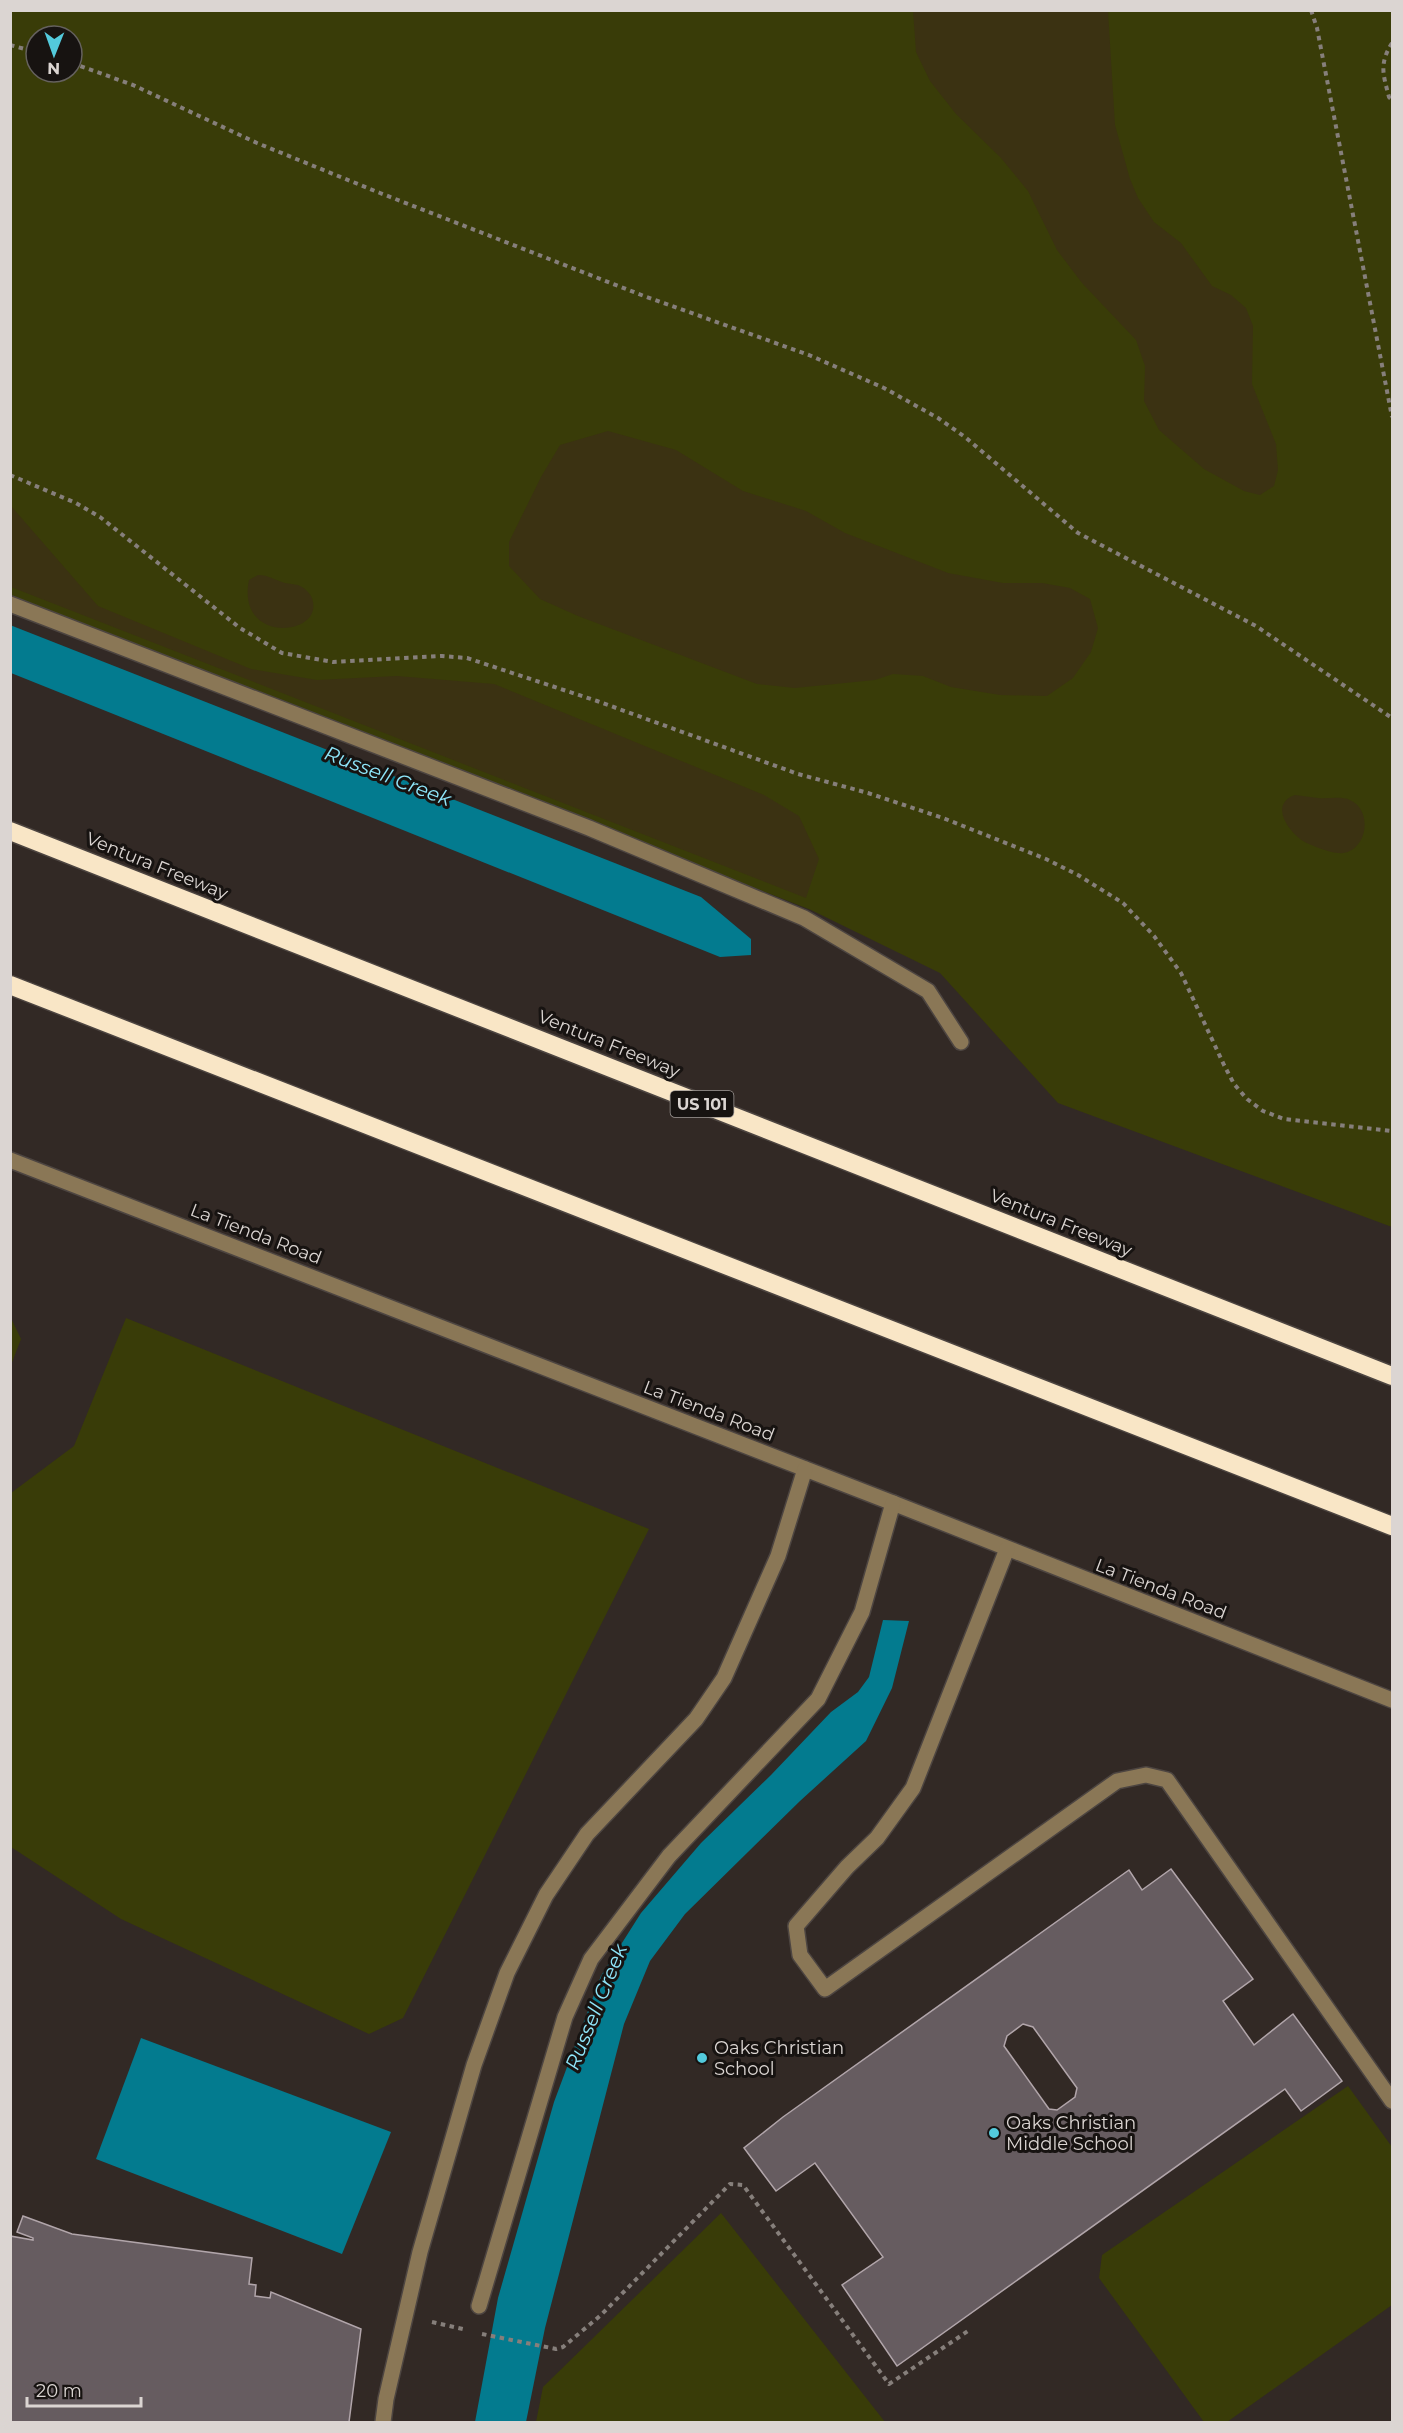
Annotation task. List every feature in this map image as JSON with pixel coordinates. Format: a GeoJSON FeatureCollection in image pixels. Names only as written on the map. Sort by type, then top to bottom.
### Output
{"type":"FeatureCollection","features":[{"type":"Feature","properties":{"kind":"highway","name":"Ventura Freeway"},"geometry":{"type":"LineString","coordinates":[[10,831],[1392,1376]]}},
{"type":"Feature","properties":{"kind":"highway"},"geometry":{"type":"LineString","coordinates":[[10,985],[1392,1526]]}},
{"type":"Feature","properties":{"kind":"street"},"geometry":{"type":"LineString","coordinates":[[10,604],[589,828],[804,918],[928,991],[961,1042]]}},
{"type":"Feature","properties":{"kind":"street","name":"La Tienda Road"},"geometry":{"type":"LineString","coordinates":[[10,1160],[893,1503],[1392,1700]]}},
{"type":"Feature","properties":{"kind":"street"},"geometry":{"type":"LineString","coordinates":[[383,2422],[386,2399],[420,2252],[474,2065],[507,1973],[546,1895],[587,1834],[696,1719],[724,1678],[778,1556],[805,1469]]}},
{"type":"Feature","properties":{"kind":"street"},"geometry":{"type":"LineString","coordinates":[[479,2306],[565,2017],[591,1959],[669,1856],[818,1699],[862,1612],[893,1503]]}},
{"type":"Feature","properties":{"kind":"street"},"geometry":{"type":"LineString","coordinates":[[1007,1549],[913,1788],[878,1838],[847,1867],[796,1926],[800,1954],[825,1989],[1117,1781],[1146,1775],[1167,1780],[1392,2101]]}},
{"type":"Feature","properties":{"kind":"path"},"geometry":{"type":"LineString","coordinates":[[1311,10],[1317,28],[1392,417]]}},
{"type":"Feature","properties":{"kind":"path"},"geometry":{"type":"LineString","coordinates":[[1392,43],[1384,56],[1383,75],[1389,97],[1392,100]]}},
{"type":"Feature","properties":{"kind":"path"},"geometry":{"type":"LineString","coordinates":[[84,67],[133,85],[257,143],[371,189],[662,303],[809,355],[884,388],[938,418],[965,437],[1078,533],[1256,627],[1392,718]]}},
{"type":"Feature","properties":{"kind":"path"},"geometry":{"type":"LineString","coordinates":[[10,475],[100,517],[240,628],[282,653],[333,662],[442,656],[467,658],[597,701],[798,774],[857,790],[943,818],[1046,859],[1078,875],[1123,903],[1154,936],[1181,973],[1224,1065],[1234,1084],[1247,1099],[1263,1110],[1284,1119],[1392,1131]]}},
{"type":"Feature","properties":{"kind":"path"},"geometry":{"type":"LineString","coordinates":[[484,2334],[556,2349],[562,2347],[601,2315],[730,2184],[744,2185],[889,2384],[971,2330]]}},
{"type":"Feature","properties":{"kind":"shaded area"},"geometry":{"type":"Polygon","coordinates":[[[10,11],[1392,11],[1392,1227],[1058,1103],[940,973],[811,910],[11,596],[10,11]]]}},
{"type":"Feature","properties":{"kind":"shaded area"},"geometry":{"type":"Polygon","coordinates":[[[10,1316],[21,1339],[11,1365],[10,1365],[10,1316]]]}},
{"type":"Feature","properties":{"kind":"shaded area"},"geometry":{"type":"Polygon","coordinates":[[[126,1318],[649,1529],[403,2018],[369,2034],[121,1919],[11,1847],[11,1493],[74,1446],[126,1318]]]}},
{"type":"Feature","properties":{"kind":"shaded area"},"geometry":{"type":"Polygon","coordinates":[[[1348,2086],[1392,2147],[1392,2305],[1227,2422],[1204,2422],[1099,2278],[1102,2255],[1348,2086]]]}},
{"type":"Feature","properties":{"kind":"shaded area"},"geometry":{"type":"Polygon","coordinates":[[[721,2213],[885,2422],[536,2422],[543,2387],[721,2213]]]}},
{"type":"Feature","properties":{"kind":"sand"},"geometry":{"type":"Polygon","coordinates":[[[913,10],[1108,11],[1115,125],[1130,179],[1138,198],[1154,222],[1181,243],[1212,286],[1231,295],[1246,308],[1253,326],[1252,384],[1276,444],[1278,470],[1274,486],[1260,495],[1244,491],[1204,469],[1159,430],[1144,401],[1145,366],[1136,340],[1082,283],[1057,250],[1028,191],[1001,158],[956,114],[930,81],[916,52],[913,10]]]}},
{"type":"Feature","properties":{"kind":"sand"},"geometry":{"type":"Polygon","coordinates":[[[608,431],[676,450],[743,491],[806,511],[845,533],[948,573],[1003,583],[1042,583],[1070,588],[1090,599],[1098,628],[1091,652],[1073,678],[1047,696],[1000,695],[951,687],[923,676],[893,674],[875,680],[795,688],[757,684],[578,616],[540,599],[509,566],[509,542],[541,477],[560,445],[608,431]]]}},
{"type":"Feature","properties":{"kind":"sand"},"geometry":{"type":"Polygon","coordinates":[[[11,506],[98,606],[251,669],[317,680],[397,676],[494,684],[764,795],[799,816],[819,859],[806,898],[11,587],[11,506]]]}},
{"type":"Feature","properties":{"kind":"sand"},"geometry":{"type":"Polygon","coordinates":[[[258,575],[303,588],[312,599],[312,614],[304,622],[292,627],[279,628],[265,624],[254,615],[248,600],[249,580],[258,575]]]}},
{"type":"Feature","properties":{"kind":"sand"},"geometry":{"type":"Polygon","coordinates":[[[1295,795],[1343,798],[1358,806],[1365,822],[1361,840],[1355,848],[1348,852],[1338,853],[1311,845],[1297,837],[1287,824],[1282,811],[1287,799],[1295,795]]]}},
{"type":"Feature","properties":{"kind":"water","name":"Russell Creek"},"geometry":{"type":"Polygon","coordinates":[[[10,625],[701,897],[751,939],[751,955],[720,957],[11,673],[10,625]]]}},
{"type":"Feature","properties":{"kind":"water","name":"Russell Creek"},"geometry":{"type":"Polygon","coordinates":[[[883,1620],[909,1621],[892,1688],[866,1741],[800,1801],[685,1914],[650,1961],[624,2024],[545,2328],[526,2422],[475,2422],[498,2298],[554,2102],[601,1976],[641,1913],[701,1843],[831,1712],[858,1692],[869,1677],[883,1620]]]}},
{"type":"Feature","properties":{"kind":"water"},"geometry":{"type":"Polygon","coordinates":[[[141,2038],[391,2132],[342,2254],[96,2159],[141,2038]]]}},
{"type":"Feature","properties":{"kind":"building","name":"Oaks Christian Middle School"},"geometry":{"type":"Polygon","coordinates":[[[1171,1869],[1253,1979],[1223,2001],[1254,2045],[1293,2014],[1342,2081],[1301,2111],[1285,2089],[897,2366],[842,2285],[883,2257],[815,2163],[776,2191],[744,2148],[783,2117],[1129,1870],[1142,1890],[1171,1869]],[[1023,2024],[1007,2036],[1004,2046],[1049,2109],[1057,2110],[1075,2097],[1077,2088],[1033,2027],[1023,2024]]]}},
{"type":"Feature","properties":{"kind":"building"},"geometry":{"type":"Polygon","coordinates":[[[23,2216],[72,2234],[252,2258],[249,2284],[256,2285],[255,2296],[270,2298],[271,2292],[361,2329],[349,2422],[10,2422],[10,2236],[33,2240],[17,2232],[23,2216]]]}},
{"type":"Feature","properties":{"kind":"place","name":"Oaks Christian School"},"geometry":{"type":"Point","coordinates":[702,2058]}},
{"type":"Feature","properties":{"kind":"place","name":"Oaks Christian Middle School"},"geometry":{"type":"Point","coordinates":[994,2133]}}]}
